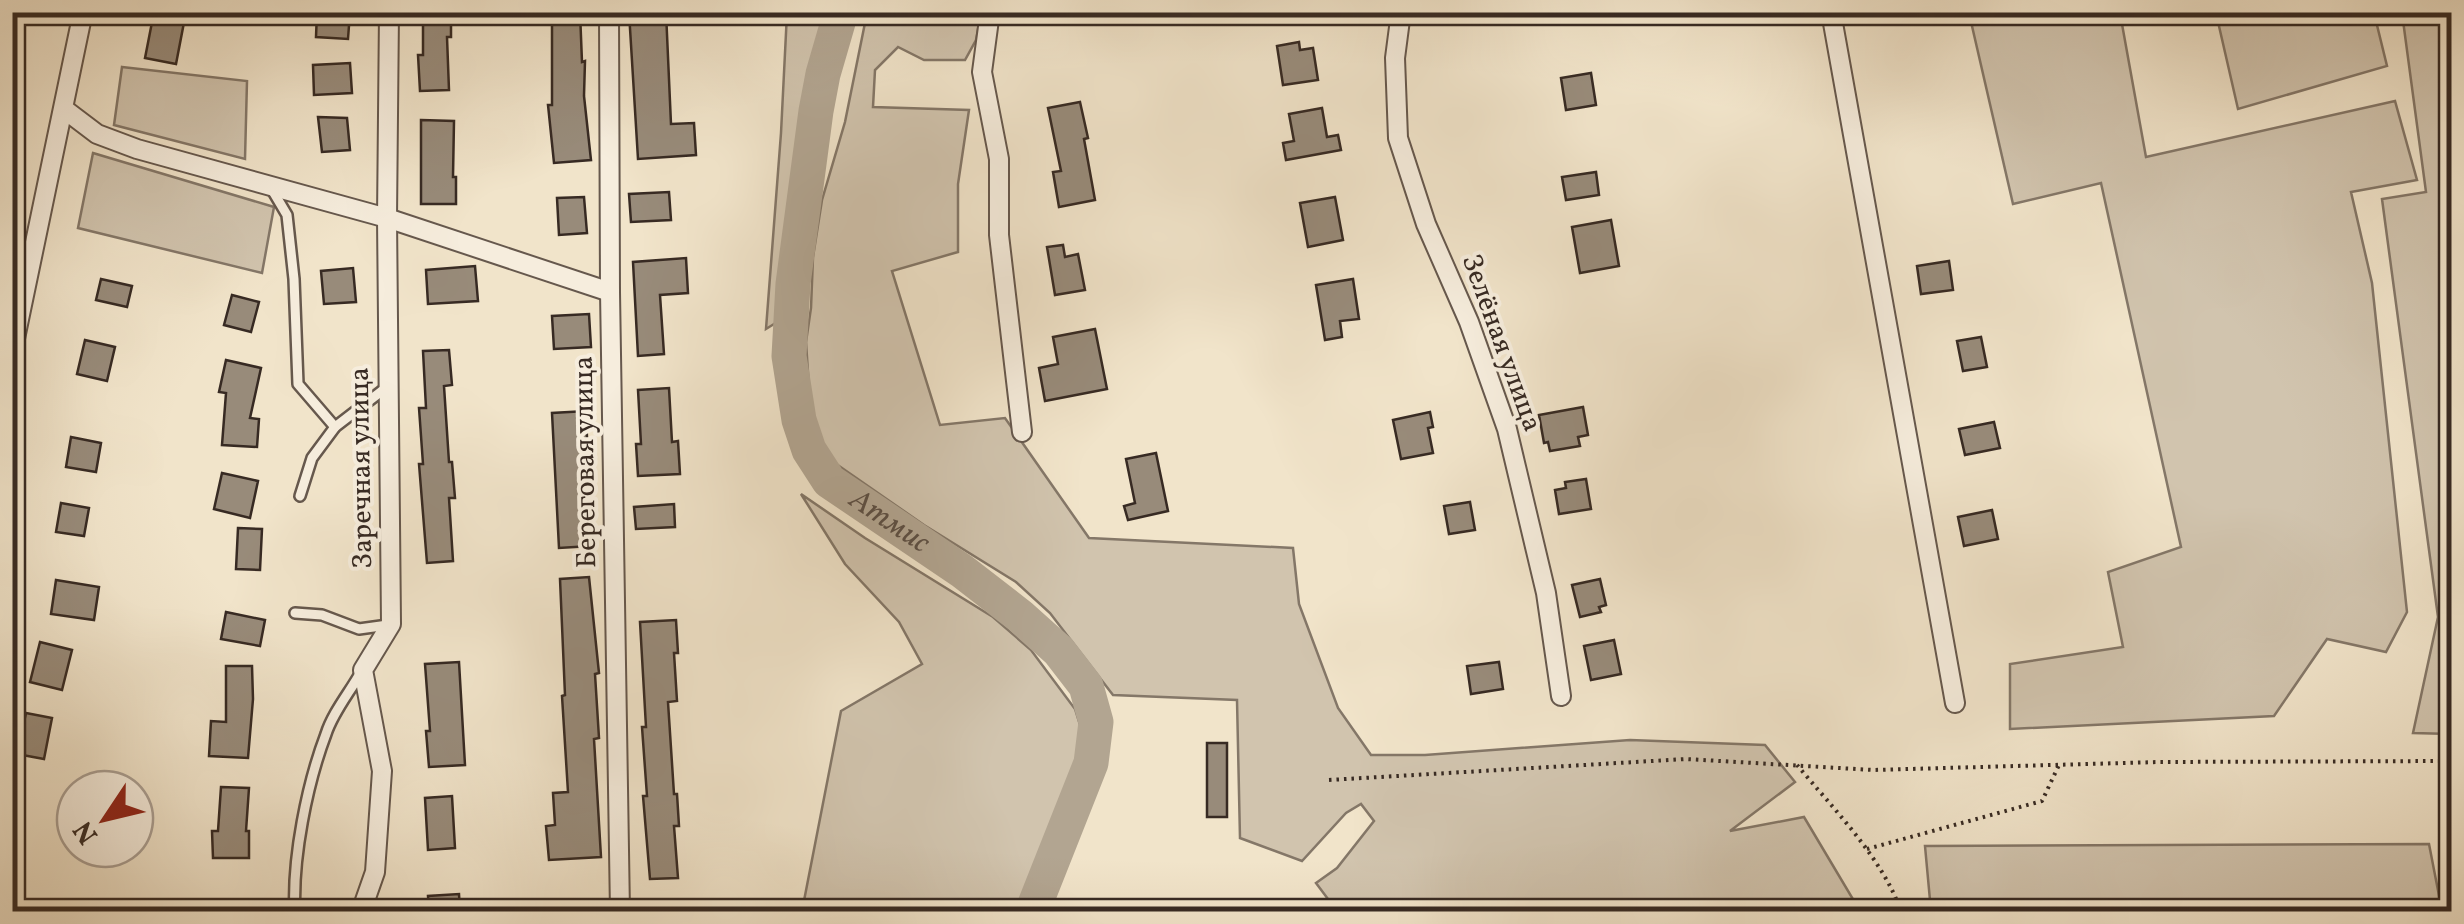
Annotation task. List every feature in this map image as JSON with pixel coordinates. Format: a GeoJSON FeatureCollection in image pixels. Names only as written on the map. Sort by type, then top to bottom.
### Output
{"type":"FeatureCollection","features":[{"type":"Feature","properties":{"kind":"street"},"geometry":{"type":"LineString","coordinates":[[12,353],[83,12]]}},
{"type":"Feature","properties":{"kind":"street","name":"Заречная улица"},"geometry":{"type":"LineString","coordinates":[[389,12],[391,624]]}},
{"type":"Feature","properties":{"kind":"street","name":"Береговая улица"},"geometry":{"type":"LineString","coordinates":[[609,12],[620,912]]}},
{"type":"Feature","properties":{"kind":"street"},"geometry":{"type":"LineString","coordinates":[[990,12],[982,72],[999,158],[999,235],[1022,432]]}},
{"type":"Feature","properties":{"kind":"street","name":"Зелёная улица"},"geometry":{"type":"LineString","coordinates":[[1401,12],[1395,58],[1398,138],[1426,224],[1470,322],[1507,428],[1546,593],[1561,696]]}},
{"type":"Feature","properties":{"kind":"street"},"geometry":{"type":"LineString","coordinates":[[1831,12],[1955,702]]}},
{"type":"Feature","properties":{"kind":"street"},"geometry":{"type":"LineString","coordinates":[[64,109],[97,134],[137,149],[387,218],[610,292]]}},
{"type":"Feature","properties":{"kind":"street"},"geometry":{"type":"LineString","coordinates":[[361,912],[375,872],[382,770],[363,670],[391,624]]}},
{"type":"Feature","properties":{"kind":"lane"},"geometry":{"type":"LineString","coordinates":[[270,186],[288,215],[298,384],[335,427]]}},
{"type":"Feature","properties":{"kind":"lane"},"geometry":{"type":"LineString","coordinates":[[300,496],[312,458],[335,427],[389,385]]}},
{"type":"Feature","properties":{"kind":"lane"},"geometry":{"type":"LineString","coordinates":[[295,613],[322,615],[359,629],[391,624]]}},
{"type":"Feature","properties":{"kind":"lane"},"geometry":{"type":"LineString","coordinates":[[295,912],[299,842],[326,731],[363,670]]}},
{"type":"Feature","properties":{"kind":"path"},"geometry":{"type":"LineString","coordinates":[[1329,780],[1686,760],[1873,770],[2452,760]]}},
{"type":"Feature","properties":{"kind":"path"},"geometry":{"type":"LineString","coordinates":[[1797,765],[1866,850],[1901,912]]}},
{"type":"Feature","properties":{"kind":"path"},"geometry":{"type":"LineString","coordinates":[[1866,850],[2042,801],[2059,765]]}},
{"type":"Feature","properties":{"kind":"shaded area"},"geometry":{"type":"Polygon","coordinates":[[[787,13],[832,13],[829,49],[808,98],[794,169],[782,319],[766,329],[781,133],[787,13]]]}},
{"type":"Feature","properties":{"kind":"shaded area"},"geometry":{"type":"Polygon","coordinates":[[[867,13],[981,13],[976,40],[965,60],[924,60],[898,47],[875,70],[873,107],[969,110],[958,184],[958,252],[892,271],[940,425],[1005,418],[1089,538],[1293,548],[1299,604],[1338,708],[1371,755],[1425,755],[1630,740],[1765,745],[1795,782],[1730,831],[1804,817],[1860,911],[1310,911],[1334,907],[1316,883],[1337,868],[1374,821],[1361,804],[1346,813],[1302,861],[1240,838],[1237,700],[1113,695],[1050,613],[1016,582],[829,459],[818,443],[811,418],[806,342],[813,257],[822,200],[845,122],[867,13]]]}},
{"type":"Feature","properties":{"kind":"shaded area"},"geometry":{"type":"Polygon","coordinates":[[[1969,13],[2120,13],[2146,157],[2395,101],[2417,180],[2351,192],[2372,283],[2407,612],[2386,652],[2327,639],[2274,716],[2010,729],[2010,664],[2123,647],[2108,572],[2181,547],[2101,183],[2013,204],[1969,13]]]}},
{"type":"Feature","properties":{"kind":"shaded area"},"geometry":{"type":"Polygon","coordinates":[[[2216,13],[2374,13],[2387,66],[2238,109],[2216,13]]]}},
{"type":"Feature","properties":{"kind":"shaded area"},"geometry":{"type":"Polygon","coordinates":[[[2402,13],[2451,13],[2451,734],[2413,733],[2438,617],[2382,199],[2426,192],[2402,13]]]}},
{"type":"Feature","properties":{"kind":"shaded area"},"geometry":{"type":"Polygon","coordinates":[[[122,67],[247,81],[245,159],[114,125],[122,67]]]}},
{"type":"Feature","properties":{"kind":"shaded area"},"geometry":{"type":"Polygon","coordinates":[[[93,153],[274,207],[262,273],[78,228],[93,153]]]}},
{"type":"Feature","properties":{"kind":"shaded area"},"geometry":{"type":"Polygon","coordinates":[[[801,494],[993,617],[1031,650],[1075,709],[1085,741],[1083,756],[1061,806],[1053,843],[1015,911],[802,911],[841,711],[922,664],[899,622],[845,564],[801,494]]]}},
{"type":"Feature","properties":{"kind":"shaded area"},"geometry":{"type":"Polygon","coordinates":[[[2429,844],[2442,911],[1931,911],[1925,846],[2429,844]]]}},
{"type":"Feature","properties":{"kind":"building"},"geometry":{"type":"Polygon","coordinates":[[[154,12],[186,12],[176,64],[145,58],[154,12]]]}},
{"type":"Feature","properties":{"kind":"building"},"geometry":{"type":"Polygon","coordinates":[[[317,12],[350,12],[348,39],[316,37],[317,12]]]}},
{"type":"Feature","properties":{"kind":"building"},"geometry":{"type":"Polygon","coordinates":[[[423,12],[451,12],[451,37],[447,37],[449,90],[420,91],[418,55],[423,55],[423,12]]]}},
{"type":"Feature","properties":{"kind":"building"},"geometry":{"type":"Polygon","coordinates":[[[552,12],[580,12],[591,160],[554,163],[548,105],[552,105],[552,12]]]}},
{"type":"Feature","properties":{"kind":"building"},"geometry":{"type":"Polygon","coordinates":[[[629,12],[666,12],[671,124],[694,123],[696,155],[638,159],[629,12]]]}},
{"type":"Feature","properties":{"kind":"building"},"geometry":{"type":"Polygon","coordinates":[[[1299,42],[1300,50],[1313,48],[1318,80],[1283,85],[1277,46],[1299,42]]]}},
{"type":"Feature","properties":{"kind":"building"},"geometry":{"type":"Polygon","coordinates":[[[350,63],[352,93],[314,95],[313,65],[350,63]]]}},
{"type":"Feature","properties":{"kind":"building"},"geometry":{"type":"Polygon","coordinates":[[[1591,73],[1596,105],[1566,110],[1561,78],[1591,73]]]}},
{"type":"Feature","properties":{"kind":"building"},"geometry":{"type":"Polygon","coordinates":[[[1080,102],[1095,200],[1059,207],[1053,172],[1061,171],[1048,108],[1080,102]]]}},
{"type":"Feature","properties":{"kind":"building"},"geometry":{"type":"Polygon","coordinates":[[[1322,108],[1327,137],[1338,135],[1341,150],[1286,160],[1283,143],[1294,141],[1289,114],[1322,108]]]}},
{"type":"Feature","properties":{"kind":"building"},"geometry":{"type":"Polygon","coordinates":[[[318,117],[347,118],[350,150],[322,152],[318,117]]]}},
{"type":"Feature","properties":{"kind":"building"},"geometry":{"type":"Polygon","coordinates":[[[421,120],[454,121],[456,204],[421,204],[421,120]]]}},
{"type":"Feature","properties":{"kind":"building"},"geometry":{"type":"Polygon","coordinates":[[[1596,172],[1599,195],[1566,200],[1562,177],[1596,172]]]}},
{"type":"Feature","properties":{"kind":"building"},"geometry":{"type":"Polygon","coordinates":[[[669,192],[671,220],[631,222],[629,194],[669,192]]]}},
{"type":"Feature","properties":{"kind":"building"},"geometry":{"type":"Polygon","coordinates":[[[584,197],[587,233],[559,235],[557,198],[584,197]]]}},
{"type":"Feature","properties":{"kind":"building"},"geometry":{"type":"Polygon","coordinates":[[[1335,197],[1343,240],[1308,247],[1300,203],[1335,197]]]}},
{"type":"Feature","properties":{"kind":"building"},"geometry":{"type":"Polygon","coordinates":[[[1611,220],[1619,266],[1580,273],[1572,227],[1611,220]]]}},
{"type":"Feature","properties":{"kind":"building"},"geometry":{"type":"Polygon","coordinates":[[[1063,245],[1065,257],[1078,254],[1085,290],[1055,295],[1047,247],[1063,245]]]}},
{"type":"Feature","properties":{"kind":"building"},"geometry":{"type":"Polygon","coordinates":[[[686,258],[688,293],[660,295],[664,354],[638,356],[633,262],[686,258]]]}},
{"type":"Feature","properties":{"kind":"building"},"geometry":{"type":"Polygon","coordinates":[[[1949,261],[1953,290],[1921,294],[1917,266],[1949,261]]]}},
{"type":"Feature","properties":{"kind":"building"},"geometry":{"type":"Polygon","coordinates":[[[475,266],[478,301],[428,304],[426,270],[475,266]]]}},
{"type":"Feature","properties":{"kind":"building"},"geometry":{"type":"Polygon","coordinates":[[[353,268],[356,302],[324,304],[321,271],[353,268]]]}},
{"type":"Feature","properties":{"kind":"building"},"geometry":{"type":"Polygon","coordinates":[[[101,279],[132,286],[127,307],[96,300],[101,279]]]}},
{"type":"Feature","properties":{"kind":"building"},"geometry":{"type":"Polygon","coordinates":[[[1353,279],[1359,319],[1340,321],[1342,337],[1325,340],[1316,285],[1353,279]]]}},
{"type":"Feature","properties":{"kind":"building"},"geometry":{"type":"Polygon","coordinates":[[[232,295],[259,302],[251,332],[224,325],[232,295]]]}},
{"type":"Feature","properties":{"kind":"building"},"geometry":{"type":"Polygon","coordinates":[[[589,314],[591,347],[554,349],[552,316],[589,314]]]}},
{"type":"Feature","properties":{"kind":"building"},"geometry":{"type":"Polygon","coordinates":[[[1095,329],[1107,389],[1045,401],[1039,368],[1058,364],[1053,337],[1095,329]]]}},
{"type":"Feature","properties":{"kind":"building"},"geometry":{"type":"Polygon","coordinates":[[[1981,337],[1987,367],[1963,371],[1957,341],[1981,337]]]}},
{"type":"Feature","properties":{"kind":"building"},"geometry":{"type":"Polygon","coordinates":[[[85,340],[115,347],[107,381],[77,374],[85,340]]]}},
{"type":"Feature","properties":{"kind":"building"},"geometry":{"type":"Polygon","coordinates":[[[449,350],[452,385],[444,386],[455,498],[449,498],[453,561],[427,563],[419,464],[423,464],[419,408],[426,408],[423,351],[449,350]]]}},
{"type":"Feature","properties":{"kind":"building"},"geometry":{"type":"Polygon","coordinates":[[[226,360],[261,368],[250,418],[259,419],[257,447],[222,445],[226,393],[219,392],[226,360]]]}},
{"type":"Feature","properties":{"kind":"building"},"geometry":{"type":"Polygon","coordinates":[[[669,388],[672,442],[678,441],[680,474],[638,476],[638,390],[669,388]]]}},
{"type":"Feature","properties":{"kind":"building"},"geometry":{"type":"Polygon","coordinates":[[[1583,407],[1588,435],[1578,437],[1580,446],[1550,451],[1548,442],[1544,443],[1539,415],[1583,407]]]}},
{"type":"Feature","properties":{"kind":"building"},"geometry":{"type":"Polygon","coordinates":[[[586,411],[591,546],[559,548],[552,413],[586,411]]]}},
{"type":"Feature","properties":{"kind":"building"},"geometry":{"type":"Polygon","coordinates":[[[1430,412],[1433,427],[1428,428],[1433,453],[1401,459],[1393,420],[1430,412]]]}},
{"type":"Feature","properties":{"kind":"building"},"geometry":{"type":"Polygon","coordinates":[[[1994,422],[2000,448],[1965,455],[1959,429],[1994,422]]]}},
{"type":"Feature","properties":{"kind":"building"},"geometry":{"type":"Polygon","coordinates":[[[71,437],[101,443],[96,472],[66,467],[71,437]]]}},
{"type":"Feature","properties":{"kind":"building"},"geometry":{"type":"Polygon","coordinates":[[[1156,453],[1168,511],[1128,520],[1124,506],[1135,503],[1126,459],[1156,453]]]}},
{"type":"Feature","properties":{"kind":"building"},"geometry":{"type":"Polygon","coordinates":[[[222,473],[258,481],[250,518],[214,509],[222,473]]]}},
{"type":"Feature","properties":{"kind":"building"},"geometry":{"type":"Polygon","coordinates":[[[1586,479],[1591,509],[1559,514],[1555,490],[1566,488],[1565,482],[1586,479]]]}},
{"type":"Feature","properties":{"kind":"building"},"geometry":{"type":"Polygon","coordinates":[[[1470,502],[1475,530],[1449,534],[1444,506],[1470,502]]]}},
{"type":"Feature","properties":{"kind":"building"},"geometry":{"type":"Polygon","coordinates":[[[61,503],[89,508],[84,536],[56,532],[61,503]]]}},
{"type":"Feature","properties":{"kind":"building"},"geometry":{"type":"Polygon","coordinates":[[[674,504],[675,527],[636,529],[634,507],[674,504]]]}},
{"type":"Feature","properties":{"kind":"building"},"geometry":{"type":"Polygon","coordinates":[[[1992,510],[1998,539],[1964,546],[1958,517],[1992,510]]]}},
{"type":"Feature","properties":{"kind":"building"},"geometry":{"type":"Polygon","coordinates":[[[238,528],[262,529],[260,570],[236,569],[238,528]]]}},
{"type":"Feature","properties":{"kind":"building"},"geometry":{"type":"Polygon","coordinates":[[[589,577],[599,673],[595,674],[599,738],[594,739],[601,857],[549,860],[546,826],[555,825],[553,793],[568,792],[560,579],[589,577]]]}},
{"type":"Feature","properties":{"kind":"building"},"geometry":{"type":"Polygon","coordinates":[[[1600,579],[1606,605],[1599,607],[1601,612],[1580,617],[1572,585],[1600,579]]]}},
{"type":"Feature","properties":{"kind":"building"},"geometry":{"type":"Polygon","coordinates":[[[56,580],[99,587],[94,620],[51,614],[56,580]]]}},
{"type":"Feature","properties":{"kind":"building"},"geometry":{"type":"Polygon","coordinates":[[[226,612],[265,620],[260,646],[221,639],[226,612]]]}},
{"type":"Feature","properties":{"kind":"building"},"geometry":{"type":"Polygon","coordinates":[[[676,620],[677,701],[668,702],[679,826],[674,826],[678,878],[650,879],[643,796],[647,796],[642,727],[646,727],[640,622],[676,620]]]}},
{"type":"Feature","properties":{"kind":"building"},"geometry":{"type":"Polygon","coordinates":[[[1614,640],[1621,674],[1591,680],[1584,646],[1614,640]]]}},
{"type":"Feature","properties":{"kind":"building"},"geometry":{"type":"Polygon","coordinates":[[[40,642],[72,650],[62,690],[30,682],[40,642]]]}},
{"type":"Feature","properties":{"kind":"building"},"geometry":{"type":"Polygon","coordinates":[[[459,662],[465,765],[429,767],[425,664],[459,662]]]}},
{"type":"Feature","properties":{"kind":"building"},"geometry":{"type":"Polygon","coordinates":[[[1499,662],[1503,689],[1471,694],[1467,666],[1499,662]]]}},
{"type":"Feature","properties":{"kind":"building"},"geometry":{"type":"Polygon","coordinates":[[[226,666],[252,666],[248,758],[209,756],[211,721],[226,722],[226,666]]]}},
{"type":"Feature","properties":{"kind":"building"},"geometry":{"type":"Polygon","coordinates":[[[26,713],[52,718],[44,759],[17,754],[26,713]]]}},
{"type":"Feature","properties":{"kind":"building"},"geometry":{"type":"Polygon","coordinates":[[[1207,743],[1227,743],[1227,817],[1207,817],[1207,743]]]}},
{"type":"Feature","properties":{"kind":"building"},"geometry":{"type":"Polygon","coordinates":[[[221,787],[249,788],[249,858],[213,858],[212,831],[218,831],[221,787]]]}},
{"type":"Feature","properties":{"kind":"building"},"geometry":{"type":"Polygon","coordinates":[[[452,796],[455,848],[428,850],[425,798],[452,796]]]}},
{"type":"Feature","properties":{"kind":"building"},"geometry":{"type":"Polygon","coordinates":[[[459,894],[460,912],[429,912],[428,896],[459,894]]]}},
{"type":"Feature","properties":{"kind":"waterway","name":"Атмис"},"geometry":{"type":"LineString","coordinates":[[841,12],[816,111],[793,284],[789,356],[799,420],[809,450],[829,481],[962,571],[1020,616],[1059,651],[1086,686],[1096,722],[1091,763],[1032,912]]}},
{"type":"Feature","properties":{"kind":"waterway"},"geometry":{"type":"LineString","coordinates":[[2439,12],[2452,93]]}}]}
